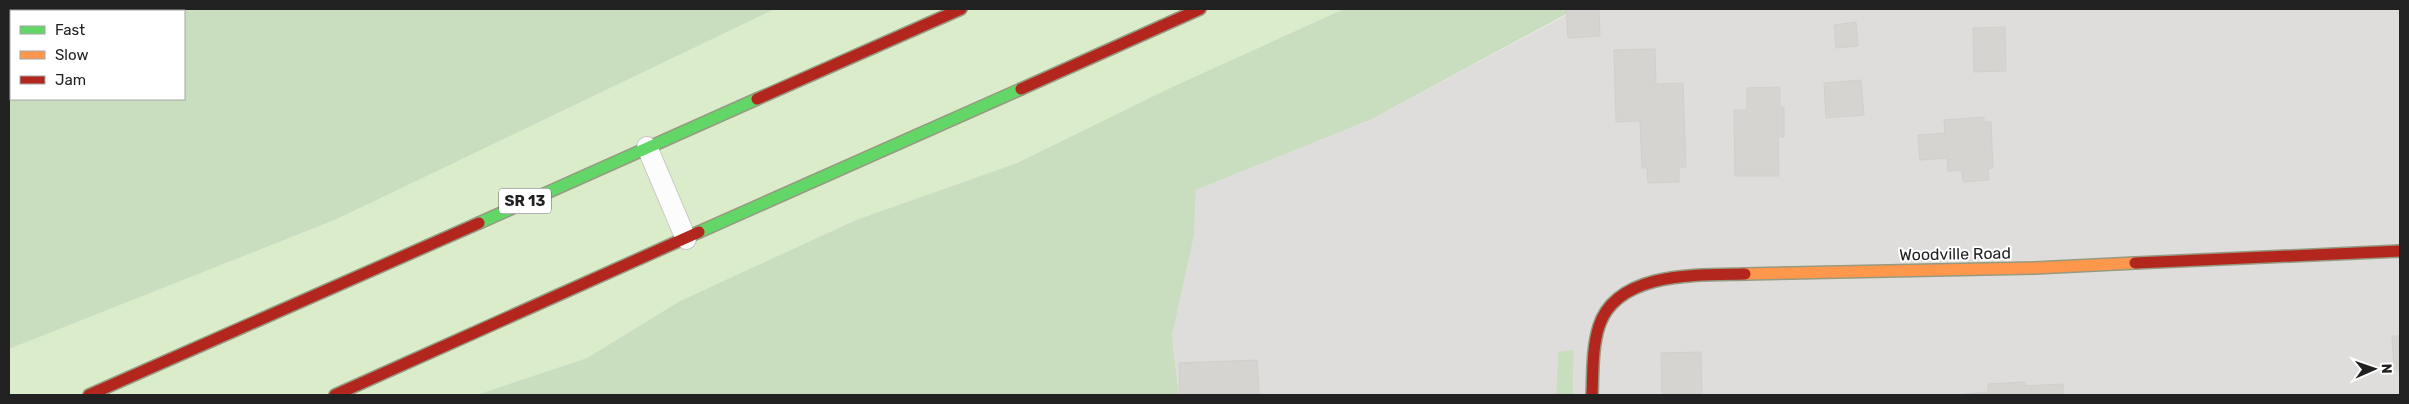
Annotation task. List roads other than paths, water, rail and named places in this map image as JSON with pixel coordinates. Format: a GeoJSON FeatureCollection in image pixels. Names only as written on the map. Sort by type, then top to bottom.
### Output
{"type":"FeatureCollection","features":[{"type":"Feature","properties":{"kind":"main road","name":"SR 13"},"geometry":{"type":"LineString","coordinates":[[89,395],[962,9]]}},
{"type":"Feature","properties":{"kind":"main road"},"geometry":{"type":"LineString","coordinates":[[335,395],[1200,9]]}},
{"type":"Feature","properties":{"kind":"main road","name":"Woodville Road"},"geometry":{"type":"LineString","coordinates":[[1592,395],[1594,357],[1599,324],[1611,305],[1628,291],[1679,278],[1716,275],[2035,268],[2400,251]]}},
{"type":"Feature","properties":{"kind":"lane"},"geometry":{"type":"LineString","coordinates":[[646,148],[686,239]]}}]}
